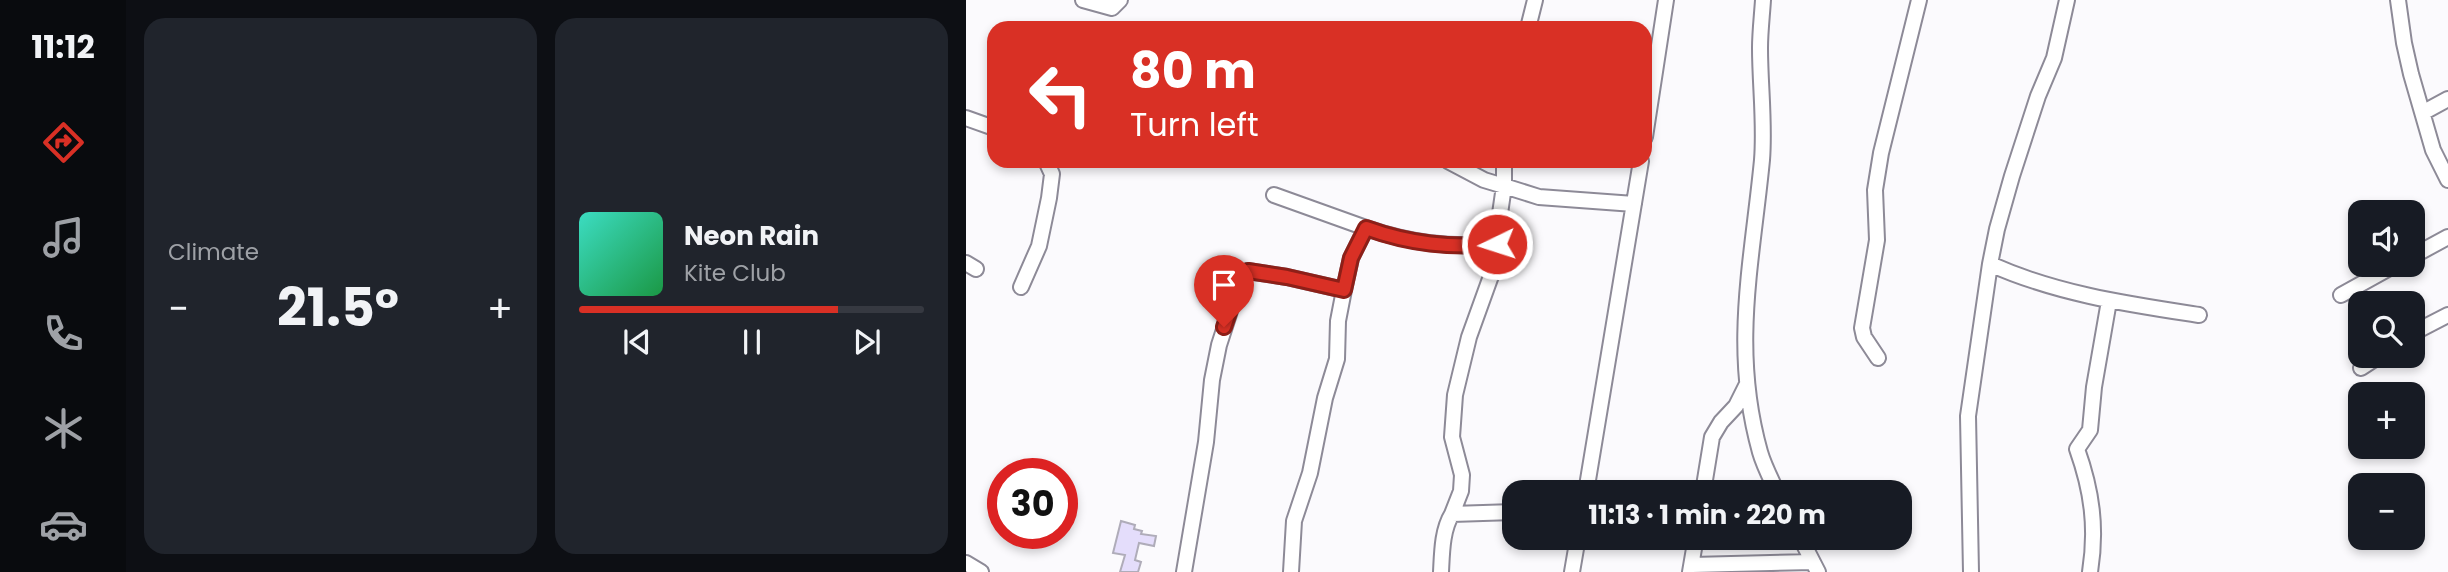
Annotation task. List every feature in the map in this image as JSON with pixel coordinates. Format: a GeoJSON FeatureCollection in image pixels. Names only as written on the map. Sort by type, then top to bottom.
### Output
{"type":"FeatureCollection","features":[{"type":"Feature","properties":{"kind":"street"},"geometry":{"type":"LineString","coordinates":[[1083,0],[1112,8],[1121,0]]}},
{"type":"Feature","properties":{"kind":"street"},"geometry":{"type":"LineString","coordinates":[[1530,21],[1535,0]]}},
{"type":"Feature","properties":{"kind":"street"},"geometry":{"type":"LineString","coordinates":[[1652,91],[1666,0]]}},
{"type":"Feature","properties":{"kind":"street"},"geometry":{"type":"LineString","coordinates":[[1763,0],[1760,46],[1763,141],[1747,280],[1744,348],[1746,386],[1760,455],[1771,480]]}},
{"type":"Feature","properties":{"kind":"street"},"geometry":{"type":"LineString","coordinates":[[1878,358],[1864,337],[1862,328],[1877,240],[1875,190],[1881,153],[1919,0]]}},
{"type":"Feature","properties":{"kind":"street"},"geometry":{"type":"LineString","coordinates":[[1971,572],[1968,416],[1990,264],[2012,176],[2038,96],[2054,58],[2067,0]]}},
{"type":"Feature","properties":{"kind":"street"},"geometry":{"type":"LineString","coordinates":[[2402,2],[2404,43],[2434,150],[2448,180]]}},
{"type":"Feature","properties":{"kind":"street"},"geometry":{"type":"LineString","coordinates":[[2424,112],[2448,99]]}},
{"type":"Feature","properties":{"kind":"street"},"geometry":{"type":"LineString","coordinates":[[966,118],[987,126]]}},
{"type":"Feature","properties":{"kind":"street"},"geometry":{"type":"LineString","coordinates":[[1021,287],[1039,246],[1049,198],[1052,174],[1049,168]]}},
{"type":"Feature","properties":{"kind":"street"},"geometry":{"type":"LineString","coordinates":[[1461,168],[1484,180],[1539,197],[1633,204]]}},
{"type":"Feature","properties":{"kind":"street"},"geometry":{"type":"LineString","coordinates":[[1441,572],[1447,524],[1461,491],[1462,475],[1452,437],[1455,395],[1469,337],[1491,276],[1504,186],[1504,168]]}},
{"type":"Feature","properties":{"kind":"street"},"geometry":{"type":"LineString","coordinates":[[1588,480],[1640,168]]}},
{"type":"Feature","properties":{"kind":"street"},"geometry":{"type":"LineString","coordinates":[[1274,195],[1366,228],[1430,245],[1497,244]]}},
{"type":"Feature","properties":{"kind":"street"},"geometry":{"type":"LineString","coordinates":[[1291,572],[1294,521],[1308,483],[1325,398],[1337,359],[1338,321],[1344,290],[1351,258],[1366,228]]}},
{"type":"Feature","properties":{"kind":"street"},"geometry":{"type":"LineString","coordinates":[[2425,249],[2448,237]]}},
{"type":"Feature","properties":{"kind":"street"},"geometry":{"type":"LineString","coordinates":[[1990,264],[2069,292],[2199,315]]}},
{"type":"Feature","properties":{"kind":"street"},"geometry":{"type":"LineString","coordinates":[[1184,572],[1206,442],[1216,357],[1241,277],[1248,271],[1266,273],[1344,290]]}},
{"type":"Feature","properties":{"kind":"street"},"geometry":{"type":"LineString","coordinates":[[2341,295],[2374,277]]}},
{"type":"Feature","properties":{"kind":"street"},"geometry":{"type":"LineString","coordinates":[[2090,572],[2094,541],[2092,501],[2077,449],[2090,430],[2094,387],[2109,301]]}},
{"type":"Feature","properties":{"kind":"street"},"geometry":{"type":"LineString","coordinates":[[2425,327],[2448,315]]}},
{"type":"Feature","properties":{"kind":"street"},"geometry":{"type":"LineString","coordinates":[[1705,480],[1712,437],[1736,406],[1746,386]]}},
{"type":"Feature","properties":{"kind":"street"},"geometry":{"type":"LineString","coordinates":[[1452,514],[1502,512]]}},
{"type":"Feature","properties":{"kind":"street"},"geometry":{"type":"LineString","coordinates":[[1572,572],[1576,550]]}},
{"type":"Feature","properties":{"kind":"street"},"geometry":{"type":"LineString","coordinates":[[1694,550],[1691,568],[1816,567],[1807,550]]}},
{"type":"Feature","properties":{"kind":"street"},"geometry":{"type":"LineString","coordinates":[[966,563],[981,572]]}},
{"type":"Feature","properties":{"kind":"building"},"geometry":{"type":"Polygon","coordinates":[[[1121,521],[1135,525],[1134,529],[1142,531],[1141,534],[1156,536],[1154,546],[1139,543],[1135,560],[1141,562],[1138,572],[1120,572],[1125,555],[1113,553],[1121,521]]]}},
{"type":"Feature","properties":{"kind":"route"},"geometry":{"type":"LineString","coordinates":[[1224,327],[1241,277],[1248,271],[1344,290],[1351,258],[1366,228],[1430,245],[1497,244]]}}]}
